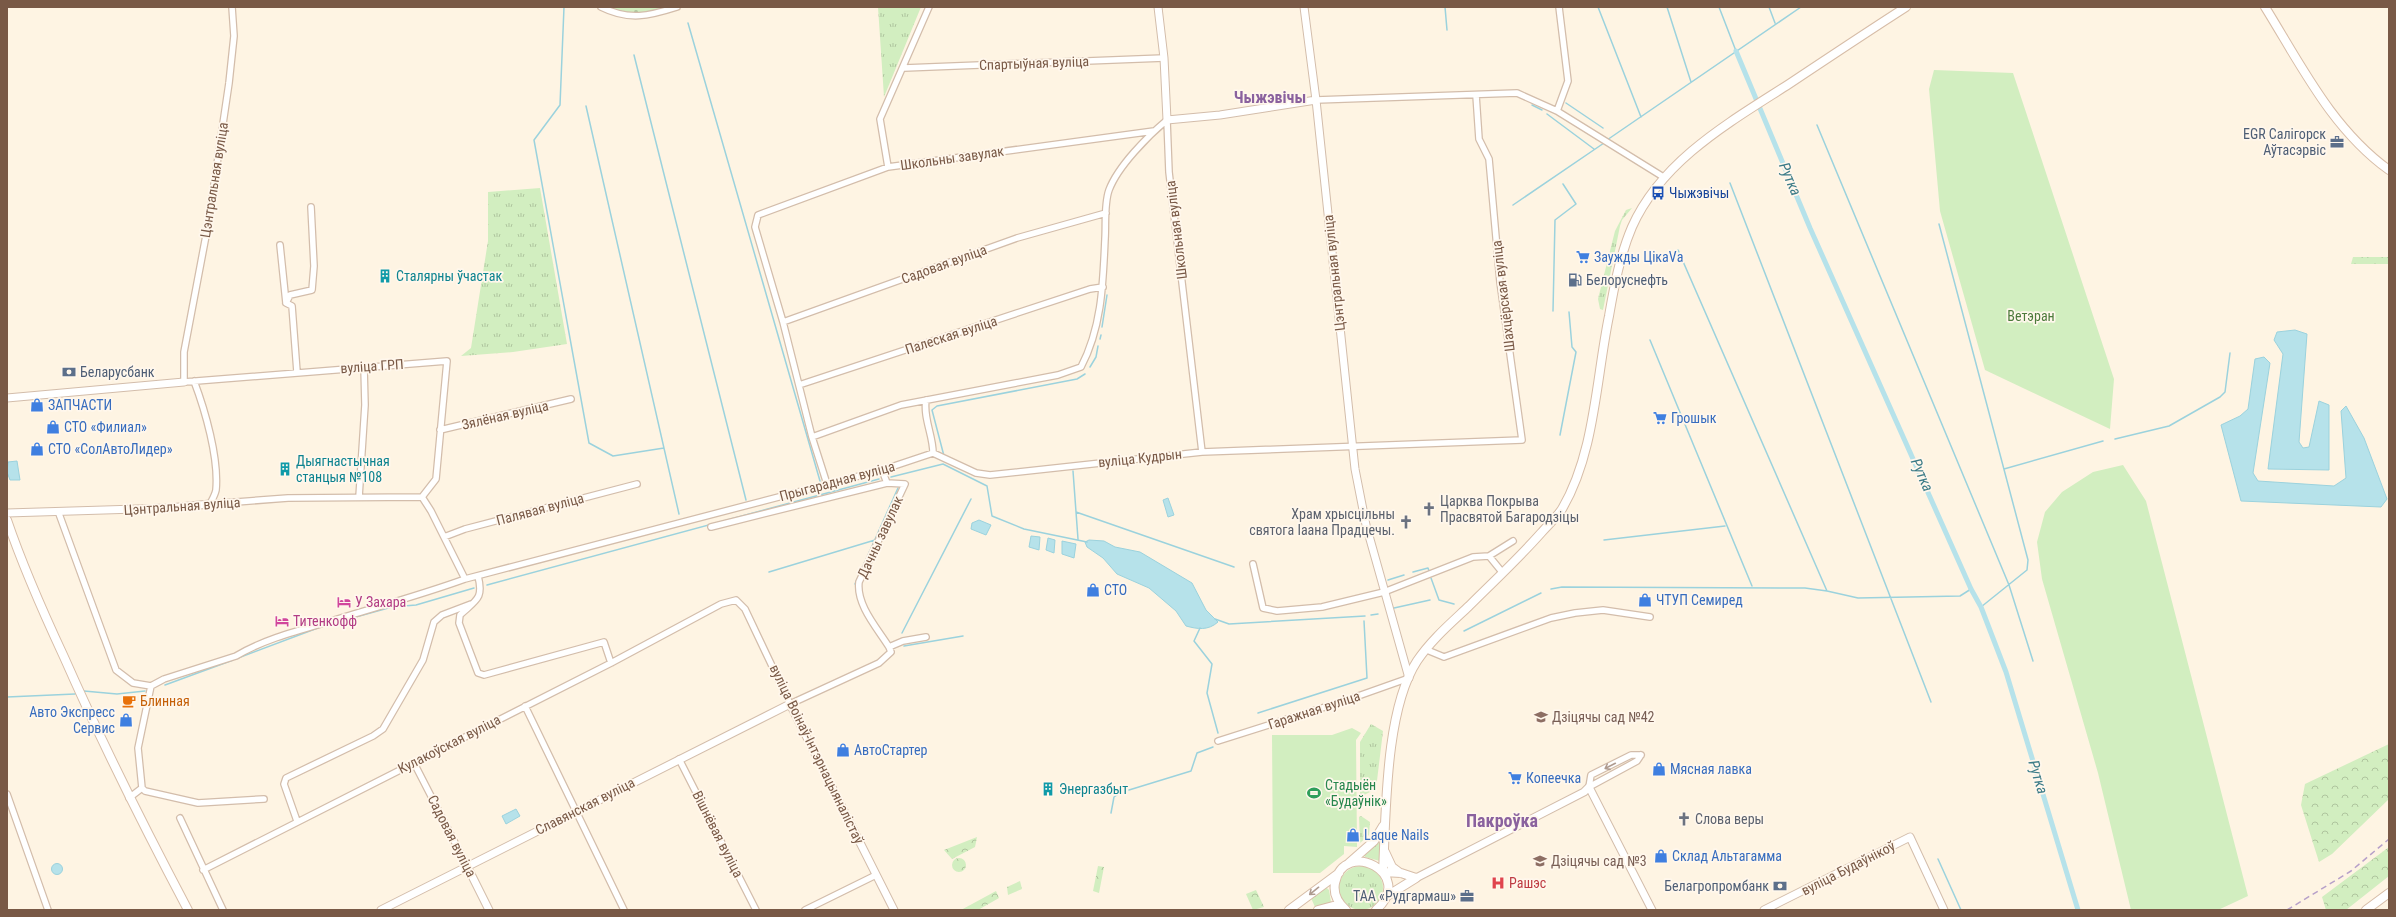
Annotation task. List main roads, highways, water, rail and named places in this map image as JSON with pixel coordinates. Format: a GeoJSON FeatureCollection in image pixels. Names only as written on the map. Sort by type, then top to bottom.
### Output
{"type":"FeatureCollection","features":[{"type":"Feature","properties":{"kind":"main road"},"geometry":{"type":"LineString","coordinates":[[1383,872],[1384,823],[1398,710],[1409,678],[1417,662],[1427,650],[1502,572],[1528,548],[1560,511],[1573,487],[1584,455],[1609,315],[1622,256],[1639,214],[1665,178],[1707,138],[1741,114],[1906,7]]}},
{"type":"Feature","properties":{"kind":"main road"},"geometry":{"type":"LineString","coordinates":[[2265,7],[2343,129],[2389,170]]}},
{"type":"Feature","properties":{"kind":"main road"},"geometry":{"type":"LineString","coordinates":[[7,520],[39,602],[129,798],[188,910]]}},
{"type":"Feature","properties":{"kind":"main road"},"geometry":{"type":"LineString","coordinates":[[1290,910],[1342,870],[1374,841],[1384,823]]}},
{"type":"Feature","properties":{"kind":"main road"},"geometry":{"type":"LineString","coordinates":[[1384,850],[1392,867],[1401,874]]}},
{"type":"Feature","properties":{"kind":"main road"},"geometry":{"type":"LineString","coordinates":[[1344,908],[1335,894],[1336,879],[1342,870],[1357,862],[1369,862],[1383,872],[1387,880],[1387,896]]}},
{"type":"Feature","properties":{"kind":"main road"},"geometry":{"type":"LineString","coordinates":[[1380,908],[1387,896],[1416,878],[1401,874],[1383,872]]}},
{"type":"Feature","properties":{"kind":"main road"},"geometry":{"type":"LineString","coordinates":[[2366,910],[2389,892]]}},
{"type":"Feature","properties":{"kind":"main road"},"geometry":{"type":"LineString","coordinates":[[1318,910],[1333,906],[1344,908]]}},
{"type":"Feature","properties":{"kind":"water"},"geometry":{"type":"Polygon","coordinates":[[[2295,330],[2307,334],[2299,442],[2303,448],[2309,447],[2319,401],[2329,405],[2329,470],[2268,469],[2283,354],[2274,340],[2277,332],[2295,330]]]}},
{"type":"Feature","properties":{"kind":"water"},"geometry":{"type":"Polygon","coordinates":[[[2264,357],[2270,363],[2253,473],[2258,481],[2334,486],[2346,478],[2341,411],[2346,406],[2364,438],[2387,499],[2381,507],[2241,501],[2221,425],[2240,416],[2248,409],[2255,359],[2264,357]]]}},
{"type":"Feature","properties":{"kind":"water"},"geometry":{"type":"Polygon","coordinates":[[[17,461],[20,480],[10,480],[7,472],[8,462],[17,461]]]}},
{"type":"Feature","properties":{"kind":"water"},"geometry":{"type":"Polygon","coordinates":[[[1168,498],[1174,515],[1168,517],[1163,500],[1168,498]]]}},
{"type":"Feature","properties":{"kind":"water"},"geometry":{"type":"Polygon","coordinates":[[[979,520],[991,525],[986,535],[971,529],[972,523],[979,520]]]}},
{"type":"Feature","properties":{"kind":"water"},"geometry":{"type":"Polygon","coordinates":[[[1031,536],[1040,537],[1039,550],[1029,547],[1031,536]]]}},
{"type":"Feature","properties":{"kind":"water"},"geometry":{"type":"Polygon","coordinates":[[[1048,538],[1055,540],[1054,553],[1046,550],[1048,538]]]}},
{"type":"Feature","properties":{"kind":"water"},"geometry":{"type":"Polygon","coordinates":[[[1089,540],[1104,541],[1115,547],[1140,552],[1192,583],[1206,610],[1218,622],[1206,628],[1186,626],[1176,611],[1149,588],[1117,574],[1103,558],[1087,547],[1085,542],[1089,540]]]}},
{"type":"Feature","properties":{"kind":"water"},"geometry":{"type":"Polygon","coordinates":[[[1062,541],[1076,544],[1074,558],[1062,554],[1062,541]]]}},
{"type":"Feature","properties":{"kind":"water"},"geometry":{"type":"Polygon","coordinates":[[[516,809],[520,816],[506,824],[502,816],[516,809]]]}},
{"type":"Feature","properties":{"kind":"water"},"geometry":{"type":"Polygon","coordinates":[[[57,863],[61,865],[63,869],[61,873],[57,875],[53,873],[51,869],[53,865],[57,863]]]}},
{"type":"Feature","properties":{"kind":"waterway"},"geometry":{"type":"LineString","coordinates":[[564,7],[560,105],[534,140],[589,443],[613,456],[664,448]]}},
{"type":"Feature","properties":{"kind":"waterway"},"geometry":{"type":"LineString","coordinates":[[1445,7],[1447,30]]}},
{"type":"Feature","properties":{"kind":"waterway"},"geometry":{"type":"LineString","coordinates":[[1598,7],[1641,117]]}},
{"type":"Feature","properties":{"kind":"waterway"},"geometry":{"type":"LineString","coordinates":[[1667,7],[1691,82]]}},
{"type":"Feature","properties":{"kind":"waterway"},"geometry":{"type":"LineString","coordinates":[[1719,7],[1736,51]]}},
{"type":"Feature","properties":{"kind":"waterway"},"geometry":{"type":"LineString","coordinates":[[1769,7],[1775,23]]}},
{"type":"Feature","properties":{"kind":"waterway"},"geometry":{"type":"LineString","coordinates":[[1607,140],[1801,7]]}},
{"type":"Feature","properties":{"kind":"waterway"},"geometry":{"type":"LineString","coordinates":[[688,23],[820,481]]}},
{"type":"Feature","properties":{"kind":"waterway","name":"Рутка"},"geometry":{"type":"LineString","coordinates":[[1736,51],[1810,228],[1971,589],[1981,607],[2006,672],[2078,910]]}},
{"type":"Feature","properties":{"kind":"waterway"},"geometry":{"type":"LineString","coordinates":[[634,55],[746,500]]}},
{"type":"Feature","properties":{"kind":"waterway"},"geometry":{"type":"LineString","coordinates":[[1566,103],[1603,128]]}},
{"type":"Feature","properties":{"kind":"waterway"},"geometry":{"type":"LineString","coordinates":[[1532,105],[1542,110]]}},
{"type":"Feature","properties":{"kind":"waterway"},"geometry":{"type":"LineString","coordinates":[[586,106],[679,514]]}},
{"type":"Feature","properties":{"kind":"waterway"},"geometry":{"type":"LineString","coordinates":[[1547,114],[1594,149]]}},
{"type":"Feature","properties":{"kind":"waterway"},"geometry":{"type":"LineString","coordinates":[[1817,125],[2009,585],[2033,661]]}},
{"type":"Feature","properties":{"kind":"waterway"},"geometry":{"type":"LineString","coordinates":[[1513,205],[1604,143]]}},
{"type":"Feature","properties":{"kind":"waterway"},"geometry":{"type":"LineString","coordinates":[[1730,183],[1931,702]]}},
{"type":"Feature","properties":{"kind":"waterway"},"geometry":{"type":"LineString","coordinates":[[1553,311],[1555,220],[1576,204],[1563,184]]}},
{"type":"Feature","properties":{"kind":"waterway"},"geometry":{"type":"LineString","coordinates":[[1939,224],[2028,560],[2027,570],[1981,607]]}},
{"type":"Feature","properties":{"kind":"waterway"},"geometry":{"type":"LineString","coordinates":[[1678,250],[1827,591]]}},
{"type":"Feature","properties":{"kind":"waterway"},"geometry":{"type":"LineString","coordinates":[[1102,327],[1107,295]]}},
{"type":"Feature","properties":{"kind":"waterway"},"geometry":{"type":"LineString","coordinates":[[1560,435],[1576,352],[1572,347],[1569,312]]}},
{"type":"Feature","properties":{"kind":"waterway"},"geometry":{"type":"LineString","coordinates":[[1100,339],[1101,335]]}},
{"type":"Feature","properties":{"kind":"waterway"},"geometry":{"type":"LineString","coordinates":[[1650,340],[1752,586]]}},
{"type":"Feature","properties":{"kind":"waterway"},"geometry":{"type":"LineString","coordinates":[[1090,367],[1096,357],[1098,346]]}},
{"type":"Feature","properties":{"kind":"waterway"},"geometry":{"type":"LineString","coordinates":[[2115,439],[2169,426],[2220,397],[2225,392],[2230,353]]}},
{"type":"Feature","properties":{"kind":"waterway"},"geometry":{"type":"LineString","coordinates":[[944,456],[932,410],[937,406],[1077,379],[1085,374]]}},
{"type":"Feature","properties":{"kind":"waterway"},"geometry":{"type":"LineString","coordinates":[[2004,469],[2103,441]]}},
{"type":"Feature","properties":{"kind":"waterway"},"geometry":{"type":"LineString","coordinates":[[891,477],[943,464],[987,486],[992,516],[1024,529],[1087,542]]}},
{"type":"Feature","properties":{"kind":"waterway"},"geometry":{"type":"LineString","coordinates":[[1073,471],[1078,539]]}},
{"type":"Feature","properties":{"kind":"waterway"},"geometry":{"type":"LineString","coordinates":[[487,585],[879,479]]}},
{"type":"Feature","properties":{"kind":"waterway"},"geometry":{"type":"LineString","coordinates":[[855,584],[898,488]]}},
{"type":"Feature","properties":{"kind":"waterway"},"geometry":{"type":"LineString","coordinates":[[902,633],[971,499]]}},
{"type":"Feature","properties":{"kind":"waterway"},"geometry":{"type":"LineString","coordinates":[[1076,512],[1234,567]]}},
{"type":"Feature","properties":{"kind":"waterway"},"geometry":{"type":"LineString","coordinates":[[1604,540],[1725,526]]}},
{"type":"Feature","properties":{"kind":"waterway"},"geometry":{"type":"LineString","coordinates":[[769,572],[875,540]]}},
{"type":"Feature","properties":{"kind":"waterway"},"geometry":{"type":"LineString","coordinates":[[1413,572],[1428,568],[1429,571]]}},
{"type":"Feature","properties":{"kind":"waterway"},"geometry":{"type":"LineString","coordinates":[[1388,580],[1404,575]]}},
{"type":"Feature","properties":{"kind":"waterway"},"geometry":{"type":"LineString","coordinates":[[1431,578],[1439,600],[1454,604]]}},
{"type":"Feature","properties":{"kind":"waterway"},"geometry":{"type":"LineString","coordinates":[[1551,589],[1562,587],[1805,588],[1858,598],[1960,596],[1971,589]]}},
{"type":"Feature","properties":{"kind":"waterway"},"geometry":{"type":"LineString","coordinates":[[238,658],[323,626],[392,607],[416,605],[474,588]]}},
{"type":"Feature","properties":{"kind":"waterway"},"geometry":{"type":"LineString","coordinates":[[1464,631],[1541,593]]}},
{"type":"Feature","properties":{"kind":"waterway"},"geometry":{"type":"LineString","coordinates":[[1394,608],[1430,600]]}},
{"type":"Feature","properties":{"kind":"waterway"},"geometry":{"type":"LineString","coordinates":[[1371,615],[1378,614]]}},
{"type":"Feature","properties":{"kind":"waterway"},"geometry":{"type":"LineString","coordinates":[[1215,619],[1229,624],[1365,616]]}},
{"type":"Feature","properties":{"kind":"waterway"},"geometry":{"type":"LineString","coordinates":[[1258,713],[1367,678],[1364,621]]}},
{"type":"Feature","properties":{"kind":"waterway"},"geometry":{"type":"LineString","coordinates":[[1200,628],[1194,641],[1212,664],[1207,693],[1218,733]]}},
{"type":"Feature","properties":{"kind":"waterway"},"geometry":{"type":"LineString","coordinates":[[904,646],[963,636]]}},
{"type":"Feature","properties":{"kind":"waterway"},"geometry":{"type":"LineString","coordinates":[[165,685],[233,660]]}},
{"type":"Feature","properties":{"kind":"waterway"},"geometry":{"type":"LineString","coordinates":[[84,691],[117,694],[145,691]]}},
{"type":"Feature","properties":{"kind":"waterway"},"geometry":{"type":"LineString","coordinates":[[7,697],[75,694]]}},
{"type":"Feature","properties":{"kind":"waterway"},"geometry":{"type":"LineString","coordinates":[[1129,790],[1191,771],[1197,753],[1213,747]]}},
{"type":"Feature","properties":{"kind":"waterway"},"geometry":{"type":"LineString","coordinates":[[1111,813],[1114,797],[1120,793]]}},
{"type":"Feature","properties":{"kind":"waterway"},"geometry":{"type":"LineString","coordinates":[[1938,859],[1961,910]]}},
{"type":"Feature","properties":{"kind":"railway"},"geometry":{"type":"LineString","coordinates":[[2287,910],[2351,871],[2389,839]]}},
{"type":"Feature","properties":{"kind":"place","name":"EGR Салігорск Аўтасэрвіс"},"geometry":{"type":"Point","coordinates":[2337,142]}},
{"type":"Feature","properties":{"kind":"place","name":"Чыжэвічы"},"geometry":{"type":"Point","coordinates":[1658,193]}},
{"type":"Feature","properties":{"kind":"place","name":"Заужды ЦікаVа"},"geometry":{"type":"Point","coordinates":[1583,257]}},
{"type":"Feature","properties":{"kind":"place","name":"Сталярны ўчастак"},"geometry":{"type":"Point","coordinates":[385,276]}},
{"type":"Feature","properties":{"kind":"place","name":"Белоруснефть"},"geometry":{"type":"Point","coordinates":[1575,280]}},
{"type":"Feature","properties":{"kind":"place","name":"Беларусбанк"},"geometry":{"type":"Point","coordinates":[69,372]}},
{"type":"Feature","properties":{"kind":"place","name":"ЗАПЧАСТИ"},"geometry":{"type":"Point","coordinates":[37,405]}},
{"type":"Feature","properties":{"kind":"place","name":"Грошык"},"geometry":{"type":"Point","coordinates":[1660,418]}},
{"type":"Feature","properties":{"kind":"place","name":"СТО «Филиал»"},"geometry":{"type":"Point","coordinates":[53,427]}},
{"type":"Feature","properties":{"kind":"place","name":"СТО «СолАвтоЛидер»"},"geometry":{"type":"Point","coordinates":[37,449]}},
{"type":"Feature","properties":{"kind":"place","name":"Дыягнастычная станцыя №108"},"geometry":{"type":"Point","coordinates":[285,469]}},
{"type":"Feature","properties":{"kind":"place","name":"Царква Покрыва Прасвятой Багародзіцы"},"geometry":{"type":"Point","coordinates":[1429,509]}},
{"type":"Feature","properties":{"kind":"place","name":"Храм хрысцільны святога Іаана Прадцечы."},"geometry":{"type":"Point","coordinates":[1406,522]}},
{"type":"Feature","properties":{"kind":"place","name":"СТО"},"geometry":{"type":"Point","coordinates":[1093,590]}},
{"type":"Feature","properties":{"kind":"place","name":"ЧТУП Семиред"},"geometry":{"type":"Point","coordinates":[1645,600]}},
{"type":"Feature","properties":{"kind":"place","name":"У Захара"},"geometry":{"type":"Point","coordinates":[344,602]}},
{"type":"Feature","properties":{"kind":"place","name":"Титенкофф"},"geometry":{"type":"Point","coordinates":[282,621]}},
{"type":"Feature","properties":{"kind":"place","name":"Блинная"},"geometry":{"type":"Point","coordinates":[129,701]}},
{"type":"Feature","properties":{"kind":"place","name":"Дзіцячы сад №42"},"geometry":{"type":"Point","coordinates":[1541,717]}},
{"type":"Feature","properties":{"kind":"place","name":"Авто Экспресс Сервис"},"geometry":{"type":"Point","coordinates":[126,720]}},
{"type":"Feature","properties":{"kind":"place","name":"АвтоСтартер"},"geometry":{"type":"Point","coordinates":[843,750]}},
{"type":"Feature","properties":{"kind":"place","name":"Мясная лавка"},"geometry":{"type":"Point","coordinates":[1659,769]}},
{"type":"Feature","properties":{"kind":"place","name":"Копеечка"},"geometry":{"type":"Point","coordinates":[1515,778]}},
{"type":"Feature","properties":{"kind":"place","name":"Энергазбыт"},"geometry":{"type":"Point","coordinates":[1048,789]}},
{"type":"Feature","properties":{"kind":"place","name":"Стадыён «Будаўнік»"},"geometry":{"type":"Point","coordinates":[1314,793]}},
{"type":"Feature","properties":{"kind":"place","name":"Слова веры"},"geometry":{"type":"Point","coordinates":[1684,819]}},
{"type":"Feature","properties":{"kind":"place","name":"Laque Nails"},"geometry":{"type":"Point","coordinates":[1353,835]}},
{"type":"Feature","properties":{"kind":"place","name":"Склад Альтагамма"},"geometry":{"type":"Point","coordinates":[1661,856]}},
{"type":"Feature","properties":{"kind":"place","name":"Дзіцячы сад №3"},"geometry":{"type":"Point","coordinates":[1540,861]}},
{"type":"Feature","properties":{"kind":"place","name":"Рашэс"},"geometry":{"type":"Point","coordinates":[1498,883]}},
{"type":"Feature","properties":{"kind":"place","name":"Белагропромбанк"},"geometry":{"type":"Point","coordinates":[1780,886]}},
{"type":"Feature","properties":{"kind":"place","name":"ТАА «Рудгармаш»"},"geometry":{"type":"Point","coordinates":[1467,896]}},
{"type":"Feature","properties":{"kind":"district","name":"Чыжэвічы"},"geometry":{"type":"Point","coordinates":[1270,97]}},
{"type":"Feature","properties":{"kind":"district","name":"Пакроўка"},"geometry":{"type":"Point","coordinates":[1502,821]}},
{"type":"Feature","properties":{"kind":"park label","name":"Ветэран"},"geometry":{"type":"Point","coordinates":[2031,316]}}]}
